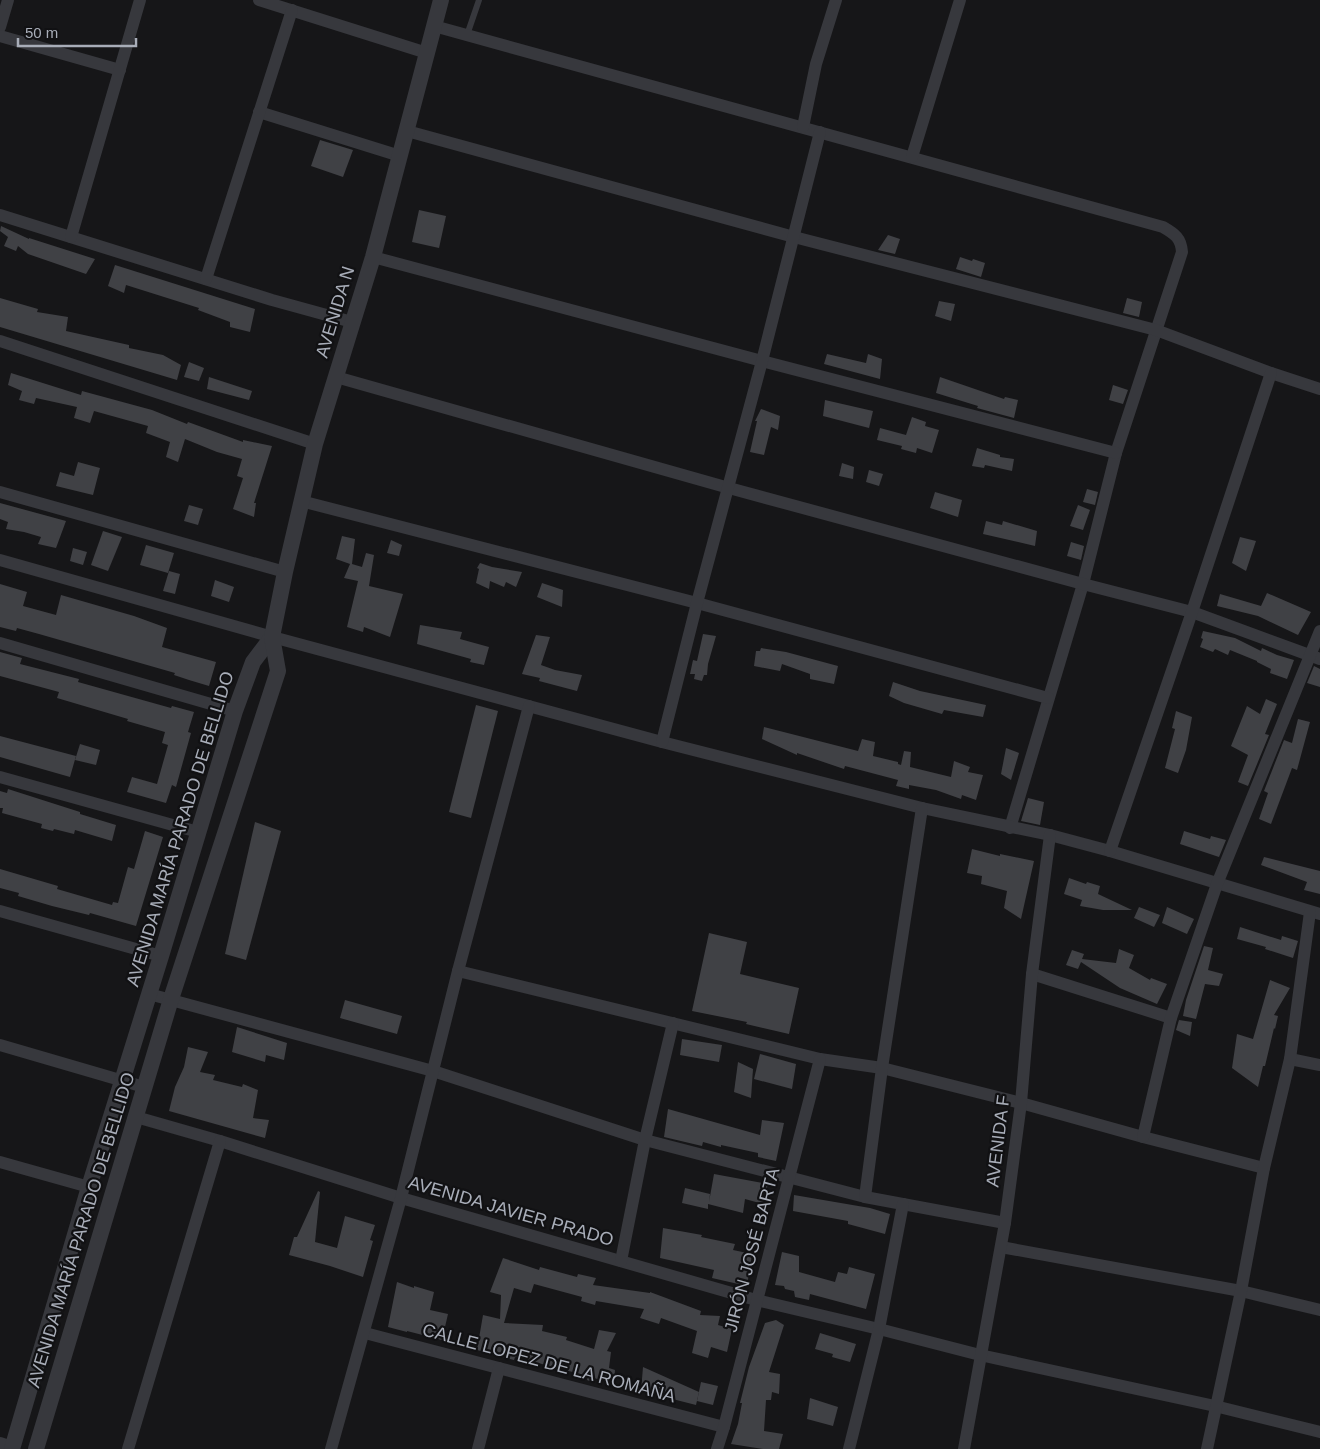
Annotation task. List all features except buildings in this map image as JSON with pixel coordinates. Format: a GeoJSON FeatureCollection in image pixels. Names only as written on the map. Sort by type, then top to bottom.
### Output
{"type":"FeatureCollection","features":[{"type":"Feature","properties":{"kind":"street"},"geometry":{"type":"LineString","coordinates":[[0,27],[8,0]]}},
{"type":"Feature","properties":{"kind":"street"},"geometry":{"type":"LineString","coordinates":[[71,237],[140,0]]}},
{"type":"Feature","properties":{"kind":"street"},"geometry":{"type":"LineString","coordinates":[[259,0],[427,53]]}},
{"type":"Feature","properties":{"kind":"street","name":"AVENIDA N"},"geometry":{"type":"LineString","coordinates":[[272,637],[284,572],[315,444],[373,257],[441,0]]}},
{"type":"Feature","properties":{"kind":"street"},"geometry":{"type":"LineString","coordinates":[[803,127],[816,64],[836,0]]}},
{"type":"Feature","properties":{"kind":"street"},"geometry":{"type":"LineString","coordinates":[[912,157],[960,0]]}},
{"type":"Feature","properties":{"kind":"street"},"geometry":{"type":"LineString","coordinates":[[206,280],[292,10]]}},
{"type":"Feature","properties":{"kind":"street"},"geometry":{"type":"LineString","coordinates":[[434,26],[1163,227],[1177,235],[1181,243],[1182,252],[1116,452],[1082,584],[1010,828]]}},
{"type":"Feature","properties":{"kind":"street"},"geometry":{"type":"LineString","coordinates":[[0,36],[120,70]]}},
{"type":"Feature","properties":{"kind":"street"},"geometry":{"type":"LineString","coordinates":[[259,112],[400,156]]}},
{"type":"Feature","properties":{"kind":"street"},"geometry":{"type":"LineString","coordinates":[[407,131],[794,237],[1156,330],[1271,373],[1320,389]]}},
{"type":"Feature","properties":{"kind":"street"},"geometry":{"type":"LineString","coordinates":[[662,742],[696,603],[729,488],[820,132]]}},
{"type":"Feature","properties":{"kind":"street"},"geometry":{"type":"LineString","coordinates":[[0,215],[206,280],[352,322]]}},
{"type":"Feature","properties":{"kind":"street"},"geometry":{"type":"LineString","coordinates":[[373,257],[762,361],[1116,452]]}},
{"type":"Feature","properties":{"kind":"street"},"geometry":{"type":"LineString","coordinates":[[0,341],[315,444]]}},
{"type":"Feature","properties":{"kind":"street"},"geometry":{"type":"LineString","coordinates":[[1110,851],[1271,373]]}},
{"type":"Feature","properties":{"kind":"street"},"geometry":{"type":"LineString","coordinates":[[336,377],[729,488],[1192,612],[1316,658]]}},
{"type":"Feature","properties":{"kind":"street"},"geometry":{"type":"LineString","coordinates":[[0,492],[284,572]]}},
{"type":"Feature","properties":{"kind":"street"},"geometry":{"type":"LineString","coordinates":[[301,502],[696,603],[1048,698]]}},
{"type":"Feature","properties":{"kind":"street"},"geometry":{"type":"LineString","coordinates":[[0,560],[272,637],[662,742],[922,808],[1050,835],[1110,851],[1315,913],[1290,1059],[1264,1168],[1241,1292],[1207,1449]]}},
{"type":"Feature","properties":{"kind":"street"},"geometry":{"type":"LineString","coordinates":[[1143,1137],[1171,1018],[1217,884],[1316,658],[1320,631]]}},
{"type":"Feature","properties":{"kind":"street","name":"AVENIDA MARÍA PARADO DE BELLIDO"},"geometry":{"type":"LineString","coordinates":[[8,1446],[161,956],[234,711],[253,662],[272,637]]}},
{"type":"Feature","properties":{"kind":"street","name":"AVENIDA MARÍA PARADO DE BELLIDO"},"geometry":{"type":"LineString","coordinates":[[36,1449],[171,999],[278,671],[272,637]]}},
{"type":"Feature","properties":{"kind":"street"},"geometry":{"type":"LineString","coordinates":[[0,643],[234,711]]}},
{"type":"Feature","properties":{"kind":"street"},"geometry":{"type":"LineString","coordinates":[[331,1449],[365,1333],[401,1198],[458,971],[529,706]]}},
{"type":"Feature","properties":{"kind":"street"},"geometry":{"type":"LineString","coordinates":[[0,777],[198,832]]}},
{"type":"Feature","properties":{"kind":"street"},"geometry":{"type":"LineString","coordinates":[[865,1197],[882,1068],[922,808]]}},
{"type":"Feature","properties":{"kind":"street","name":"AVENIDA F"},"geometry":{"type":"LineString","coordinates":[[964,1449],[1005,1223],[1021,1103],[1032,974],[1050,835]]}},
{"type":"Feature","properties":{"kind":"street"},"geometry":{"type":"LineString","coordinates":[[0,911],[161,956]]}},
{"type":"Feature","properties":{"kind":"street"},"geometry":{"type":"LineString","coordinates":[[458,971],[820,1059],[882,1068],[1264,1168]]}},
{"type":"Feature","properties":{"kind":"street"},"geometry":{"type":"LineString","coordinates":[[1032,974],[1171,1018]]}},
{"type":"Feature","properties":{"kind":"street"},"geometry":{"type":"LineString","coordinates":[[149,994],[433,1071],[645,1140],[865,1197],[1005,1223]]}},
{"type":"Feature","properties":{"kind":"street"},"geometry":{"type":"LineString","coordinates":[[621,1261],[645,1140],[673,1023]]}},
{"type":"Feature","properties":{"kind":"street"},"geometry":{"type":"LineString","coordinates":[[0,1045],[144,1088]]}},
{"type":"Feature","properties":{"kind":"street","name":"JIRÓN JOSÉ BARTA"},"geometry":{"type":"LineString","coordinates":[[717,1449],[820,1059]]}},
{"type":"Feature","properties":{"kind":"street"},"geometry":{"type":"LineString","coordinates":[[1290,1059],[1320,1065]]}},
{"type":"Feature","properties":{"kind":"street","name":"AVENIDA JAVIER PRADO"},"geometry":{"type":"LineString","coordinates":[[136,1116],[220,1140],[401,1198],[756,1300],[980,1355],[1215,1406],[1320,1432]]}},
{"type":"Feature","properties":{"kind":"street"},"geometry":{"type":"LineString","coordinates":[[128,1449],[220,1140]]}},
{"type":"Feature","properties":{"kind":"street"},"geometry":{"type":"LineString","coordinates":[[0,1162],[89,1187]]}},
{"type":"Feature","properties":{"kind":"street"},"geometry":{"type":"LineString","coordinates":[[849,1449],[879,1329],[903,1204]]}},
{"type":"Feature","properties":{"kind":"street"},"geometry":{"type":"LineString","coordinates":[[1001,1247],[1241,1292],[1320,1310]]}},
{"type":"Feature","properties":{"kind":"street","name":"CALLE LOPEZ DE LA ROMAÑA"},"geometry":{"type":"LineString","coordinates":[[365,1333],[724,1427]]}},
{"type":"Feature","properties":{"kind":"street"},"geometry":{"type":"LineString","coordinates":[[478,1449],[499,1368]]}},
{"type":"Feature","properties":{"kind":"lane"},"geometry":{"type":"LineString","coordinates":[[468,35],[479,0]]}}]}
